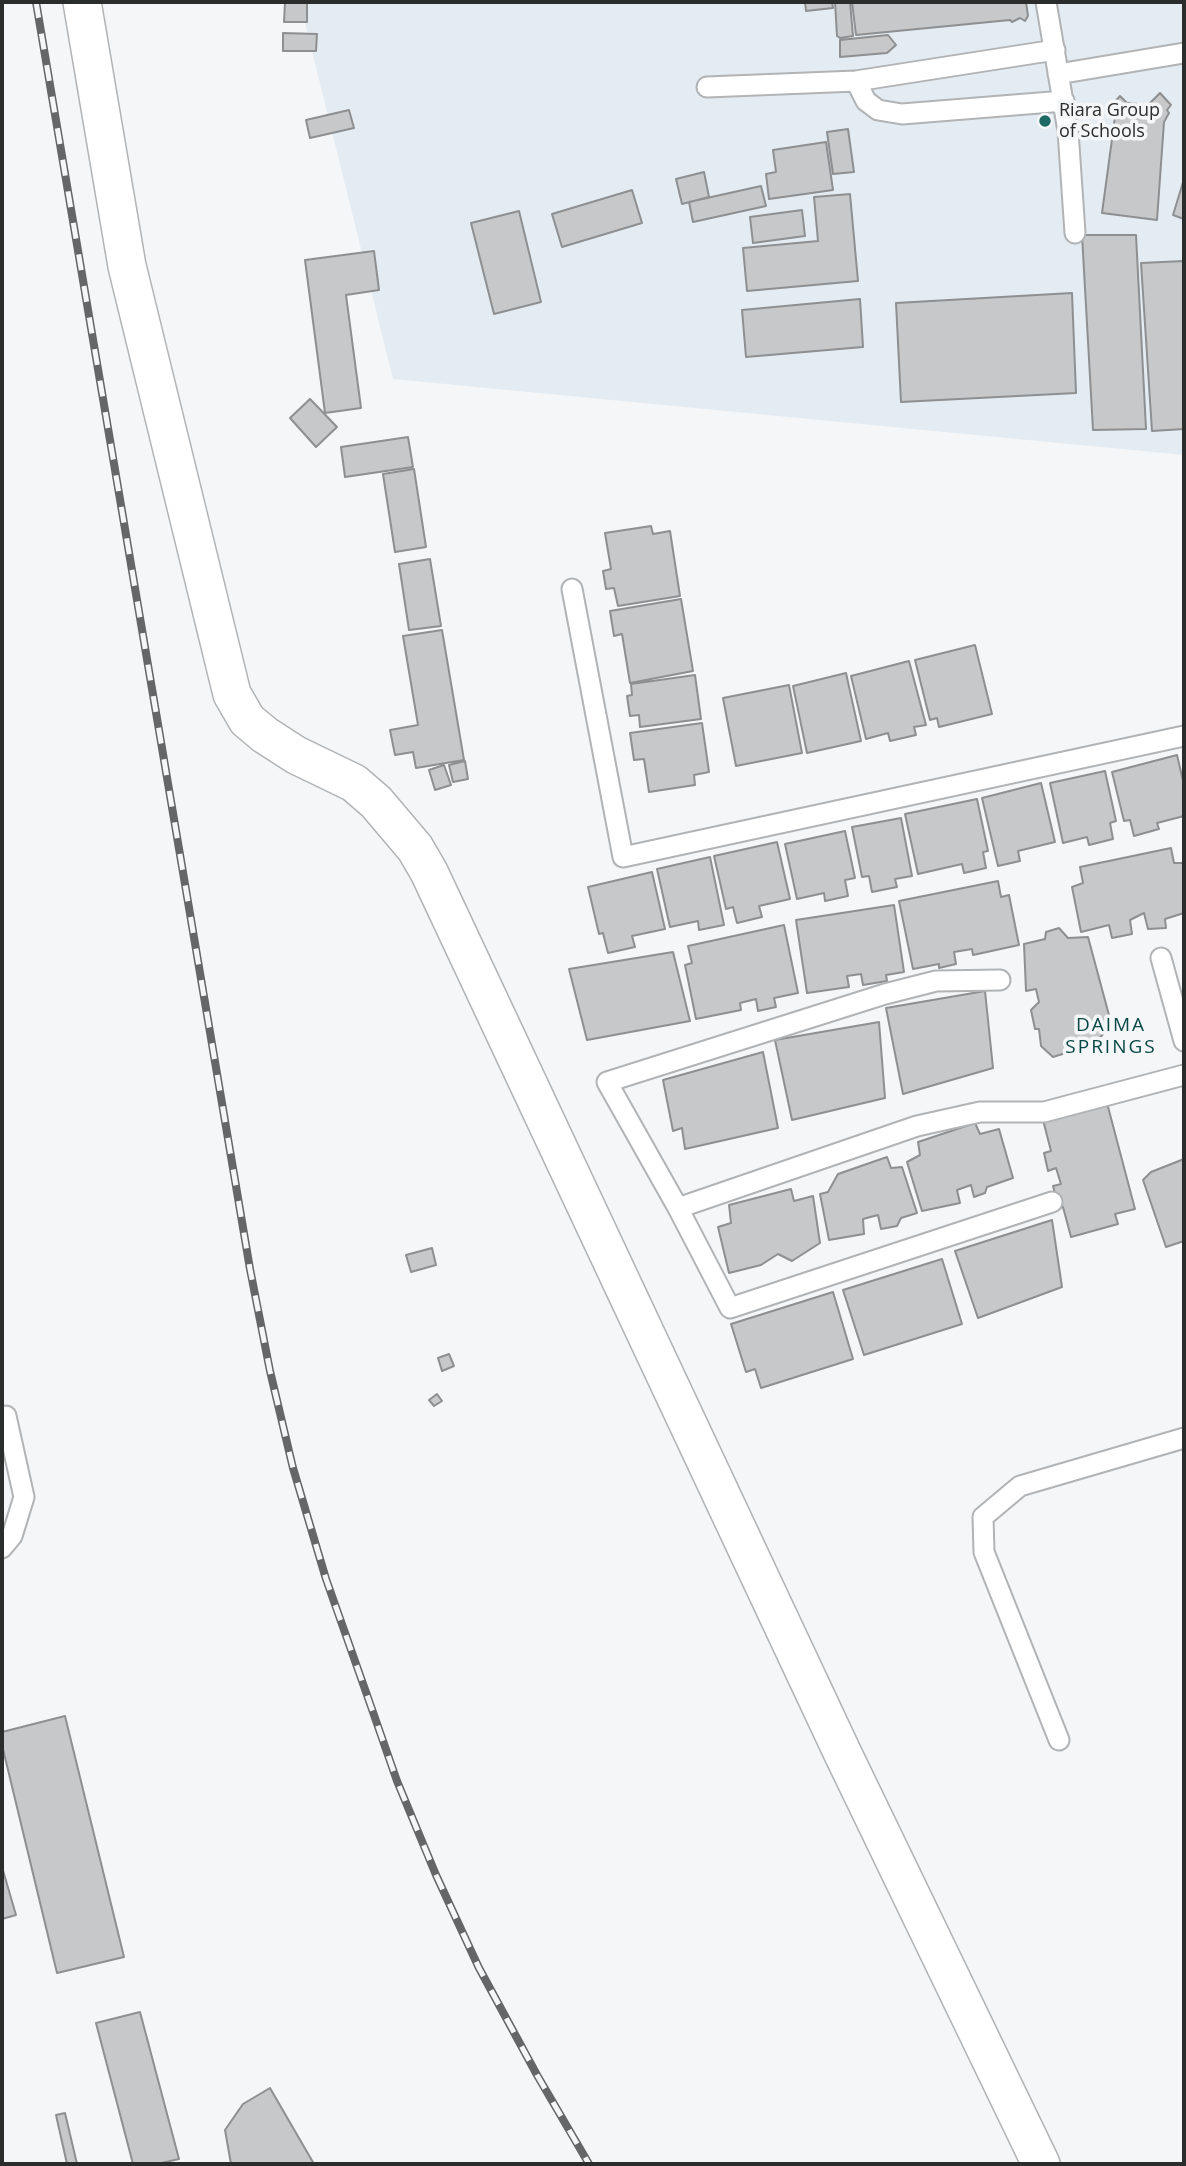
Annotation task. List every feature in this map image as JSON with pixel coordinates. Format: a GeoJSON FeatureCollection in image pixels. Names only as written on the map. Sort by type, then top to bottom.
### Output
{"type":"FeatureCollection","features":[{"type":"Feature","properties":{"kind":"street"},"geometry":{"type":"LineString","coordinates":[[82,2],[127,266],[232,694],[247,720],[265,735],[296,755],[354,783],[376,802],[415,848],[429,873],[843,1754],[1041,2164]]}},
{"type":"Feature","properties":{"kind":"lane"},"geometry":{"type":"LineString","coordinates":[[1046,2],[1068,131],[1075,233]]}},
{"type":"Feature","properties":{"kind":"lane"},"geometry":{"type":"LineString","coordinates":[[707,87],[856,81],[1055,50]]}},
{"type":"Feature","properties":{"kind":"lane"},"geometry":{"type":"LineString","coordinates":[[1058,74],[1184,53]]}},
{"type":"Feature","properties":{"kind":"lane"},"geometry":{"type":"LineString","coordinates":[[856,81],[866,101],[878,110],[902,114],[1064,102]]}},
{"type":"Feature","properties":{"kind":"lane"},"geometry":{"type":"LineString","coordinates":[[572,589],[623,857],[1184,736]]}},
{"type":"Feature","properties":{"kind":"lane"},"geometry":{"type":"LineString","coordinates":[[1161,958],[1184,1041]]}},
{"type":"Feature","properties":{"kind":"lane"},"geometry":{"type":"LineString","coordinates":[[1000,980],[936,981],[607,1082],[678,1208],[730,1308],[1052,1202]]}},
{"type":"Feature","properties":{"kind":"lane"},"geometry":{"type":"LineString","coordinates":[[678,1208],[917,1126],[980,1112],[1044,1112],[1184,1075]]}},
{"type":"Feature","properties":{"kind":"lane"},"geometry":{"type":"LineString","coordinates":[[2,1548],[12,1536],[24,1497],[6,1416]]}},
{"type":"Feature","properties":{"kind":"lane"},"geometry":{"type":"LineString","coordinates":[[1059,1740],[984,1552],[983,1517],[1020,1486],[1184,1438]]}},
{"type":"Feature","properties":{"kind":"shaded area"},"geometry":{"type":"Polygon","coordinates":[[[300,2],[1184,2],[1184,455],[393,379],[300,2]]]}},
{"type":"Feature","properties":{"kind":"building"},"geometry":{"type":"Polygon","coordinates":[[[285,2],[307,2],[307,22],[284,22],[285,2]]]}},
{"type":"Feature","properties":{"kind":"building"},"geometry":{"type":"Polygon","coordinates":[[[805,2],[832,2],[833,8],[806,11],[805,2]]]}},
{"type":"Feature","properties":{"kind":"building"},"geometry":{"type":"Polygon","coordinates":[[[835,2],[850,2],[853,36],[837,36],[835,2]]]}},
{"type":"Feature","properties":{"kind":"building"},"geometry":{"type":"Polygon","coordinates":[[[852,2],[1026,2],[1028,16],[1025,21],[1020,18],[1012,22],[1010,20],[856,35],[852,2]]]}},
{"type":"Feature","properties":{"kind":"building"},"geometry":{"type":"Polygon","coordinates":[[[283,33],[317,34],[316,51],[283,51],[283,33]]]}},
{"type":"Feature","properties":{"kind":"building"},"geometry":{"type":"Polygon","coordinates":[[[888,35],[896,45],[887,53],[840,57],[840,40],[888,35]]]}},
{"type":"Feature","properties":{"kind":"building"},"geometry":{"type":"Polygon","coordinates":[[[1160,93],[1171,105],[1164,122],[1157,220],[1102,213],[1115,117],[1109,108],[1120,96],[1127,103],[1148,105],[1160,93]]]}},
{"type":"Feature","properties":{"kind":"building"},"geometry":{"type":"Polygon","coordinates":[[[349,110],[354,128],[310,138],[306,120],[349,110]]]}},
{"type":"Feature","properties":{"kind":"building"},"geometry":{"type":"Polygon","coordinates":[[[848,129],[854,172],[833,174],[827,132],[848,129]]]}},
{"type":"Feature","properties":{"kind":"building"},"geometry":{"type":"Polygon","coordinates":[[[826,142],[833,190],[769,199],[766,174],[776,172],[773,150],[826,142]]]}},
{"type":"Feature","properties":{"kind":"building"},"geometry":{"type":"Polygon","coordinates":[[[704,172],[709,197],[682,204],[676,179],[704,172]]]}},
{"type":"Feature","properties":{"kind":"building"},"geometry":{"type":"Polygon","coordinates":[[[1184,179],[1184,219],[1173,215],[1184,179]]]}},
{"type":"Feature","properties":{"kind":"building"},"geometry":{"type":"Polygon","coordinates":[[[761,186],[766,206],[693,222],[689,202],[761,186]]]}},
{"type":"Feature","properties":{"kind":"building"},"geometry":{"type":"Polygon","coordinates":[[[632,190],[642,223],[562,247],[552,214],[632,190]]]}},
{"type":"Feature","properties":{"kind":"building"},"geometry":{"type":"Polygon","coordinates":[[[850,194],[858,281],[747,291],[743,248],[818,241],[814,197],[850,194]]]}},
{"type":"Feature","properties":{"kind":"building"},"geometry":{"type":"Polygon","coordinates":[[[802,210],[805,236],[753,243],[750,217],[802,210]]]}},
{"type":"Feature","properties":{"kind":"building"},"geometry":{"type":"Polygon","coordinates":[[[519,211],[541,302],[494,314],[471,223],[519,211]]]}},
{"type":"Feature","properties":{"kind":"building"},"geometry":{"type":"Polygon","coordinates":[[[1082,235],[1136,235],[1146,429],[1093,430],[1082,235]]]}},
{"type":"Feature","properties":{"kind":"building"},"geometry":{"type":"Polygon","coordinates":[[[374,251],[379,290],[346,295],[361,408],[325,413],[305,260],[374,251]]]}},
{"type":"Feature","properties":{"kind":"building"},"geometry":{"type":"Polygon","coordinates":[[[1184,261],[1184,429],[1152,431],[1141,263],[1184,261]]]}},
{"type":"Feature","properties":{"kind":"building"},"geometry":{"type":"Polygon","coordinates":[[[1072,293],[1076,393],[901,402],[896,303],[1072,293]]]}},
{"type":"Feature","properties":{"kind":"building"},"geometry":{"type":"Polygon","coordinates":[[[860,299],[863,347],[746,357],[742,310],[860,299]]]}},
{"type":"Feature","properties":{"kind":"building"},"geometry":{"type":"Polygon","coordinates":[[[310,399],[337,427],[316,447],[290,418],[310,399]]]}},
{"type":"Feature","properties":{"kind":"building"},"geometry":{"type":"Polygon","coordinates":[[[408,437],[413,467],[345,477],[341,447],[408,437]]]}},
{"type":"Feature","properties":{"kind":"building"},"geometry":{"type":"Polygon","coordinates":[[[414,469],[426,547],[395,552],[383,474],[414,469]]]}},
{"type":"Feature","properties":{"kind":"building"},"geometry":{"type":"Polygon","coordinates":[[[651,526],[653,534],[670,531],[680,596],[618,606],[614,588],[606,589],[603,571],[611,569],[605,533],[651,526]]]}},
{"type":"Feature","properties":{"kind":"building"},"geometry":{"type":"Polygon","coordinates":[[[430,559],[441,626],[409,630],[399,564],[430,559]]]}},
{"type":"Feature","properties":{"kind":"building"},"geometry":{"type":"Polygon","coordinates":[[[681,599],[693,671],[630,683],[622,634],[614,636],[610,611],[681,599]]]}},
{"type":"Feature","properties":{"kind":"building"},"geometry":{"type":"Polygon","coordinates":[[[442,630],[464,760],[416,768],[413,752],[395,755],[390,730],[418,725],[403,636],[442,630]]]}},
{"type":"Feature","properties":{"kind":"building"},"geometry":{"type":"Polygon","coordinates":[[[975,645],[992,714],[939,727],[937,718],[930,720],[915,660],[975,645]]]}},
{"type":"Feature","properties":{"kind":"building"},"geometry":{"type":"Polygon","coordinates":[[[909,661],[926,725],[914,727],[916,735],[890,741],[888,733],[866,739],[851,676],[909,661]]]}},
{"type":"Feature","properties":{"kind":"building"},"geometry":{"type":"Polygon","coordinates":[[[846,673],[861,741],[807,753],[793,686],[846,673]]]}},
{"type":"Feature","properties":{"kind":"building"},"geometry":{"type":"Polygon","coordinates":[[[695,675],[701,719],[640,727],[639,715],[630,716],[627,696],[632,695],[631,684],[695,675]]]}},
{"type":"Feature","properties":{"kind":"building"},"geometry":{"type":"Polygon","coordinates":[[[789,685],[802,753],[736,766],[723,698],[789,685]]]}},
{"type":"Feature","properties":{"kind":"building"},"geometry":{"type":"Polygon","coordinates":[[[702,723],[709,772],[694,775],[695,785],[649,792],[644,759],[634,760],[630,733],[702,723]]]}},
{"type":"Feature","properties":{"kind":"building"},"geometry":{"type":"Polygon","coordinates":[[[1177,755],[1184,785],[1184,816],[1157,823],[1159,829],[1134,836],[1130,820],[1124,821],[1112,772],[1177,755]]]}},
{"type":"Feature","properties":{"kind":"building"},"geometry":{"type":"Polygon","coordinates":[[[465,761],[468,779],[453,782],[449,765],[465,761]]]}},
{"type":"Feature","properties":{"kind":"building"},"geometry":{"type":"Polygon","coordinates":[[[444,765],[451,785],[435,790],[429,770],[444,765]]]}},
{"type":"Feature","properties":{"kind":"building"},"geometry":{"type":"Polygon","coordinates":[[[1105,771],[1116,821],[1110,823],[1113,839],[1089,845],[1087,837],[1063,843],[1050,783],[1105,771]]]}},
{"type":"Feature","properties":{"kind":"building"},"geometry":{"type":"Polygon","coordinates":[[[1041,783],[1055,842],[1018,851],[1020,861],[998,866],[982,798],[1041,783]]]}},
{"type":"Feature","properties":{"kind":"building"},"geometry":{"type":"Polygon","coordinates":[[[977,799],[988,851],[983,852],[986,868],[964,873],[962,864],[918,874],[905,814],[977,799]]]}},
{"type":"Feature","properties":{"kind":"building"},"geometry":{"type":"Polygon","coordinates":[[[901,818],[912,876],[895,879],[897,887],[872,892],[869,876],[862,877],[852,827],[901,818]]]}},
{"type":"Feature","properties":{"kind":"building"},"geometry":{"type":"Polygon","coordinates":[[[845,831],[855,878],[845,880],[848,896],[825,901],[824,893],[797,899],[785,844],[845,831]]]}},
{"type":"Feature","properties":{"kind":"building"},"geometry":{"type":"Polygon","coordinates":[[[777,842],[790,899],[759,906],[762,917],[737,923],[733,907],[726,909],[714,856],[777,842]]]}},
{"type":"Feature","properties":{"kind":"building"},"geometry":{"type":"Polygon","coordinates":[[[1171,848],[1174,863],[1183,863],[1184,913],[1165,919],[1166,928],[1148,929],[1144,913],[1130,920],[1132,934],[1112,938],[1109,925],[1081,932],[1072,887],[1083,883],[1080,867],[1171,848]]]}},
{"type":"Feature","properties":{"kind":"building"},"geometry":{"type":"Polygon","coordinates":[[[710,857],[724,925],[699,930],[698,921],[670,927],[657,869],[710,857]]]}},
{"type":"Feature","properties":{"kind":"building"},"geometry":{"type":"Polygon","coordinates":[[[652,872],[665,929],[632,936],[635,947],[608,953],[603,933],[599,934],[588,887],[652,872]]]}},
{"type":"Feature","properties":{"kind":"building"},"geometry":{"type":"Polygon","coordinates":[[[998,881],[1001,897],[1009,895],[1019,945],[973,955],[972,949],[954,952],[956,964],[913,969],[899,901],[998,881]]]}},
{"type":"Feature","properties":{"kind":"building"},"geometry":{"type":"Polygon","coordinates":[[[894,905],[904,972],[886,975],[887,981],[863,985],[861,974],[847,976],[849,987],[807,993],[796,920],[894,905]]]}},
{"type":"Feature","properties":{"kind":"building"},"geometry":{"type":"Polygon","coordinates":[[[784,925],[798,993],[774,998],[776,1007],[758,1011],[756,999],[740,1003],[741,1010],[696,1019],[685,965],[692,963],[688,946],[784,925]]]}},
{"type":"Feature","properties":{"kind":"building"},"geometry":{"type":"Polygon","coordinates":[[[1059,928],[1068,938],[1088,937],[1113,1030],[1105,1032],[1094,1044],[1053,1057],[1041,1046],[1039,1029],[1035,1029],[1031,1010],[1039,1002],[1036,989],[1026,991],[1024,944],[1045,939],[1046,932],[1059,928]]]}},
{"type":"Feature","properties":{"kind":"building"},"geometry":{"type":"Polygon","coordinates":[[[673,952],[690,1021],[587,1040],[569,969],[673,952]]]}},
{"type":"Feature","properties":{"kind":"building"},"geometry":{"type":"Polygon","coordinates":[[[985,991],[993,1068],[903,1094],[886,1008],[985,991]]]}},
{"type":"Feature","properties":{"kind":"building"},"geometry":{"type":"Polygon","coordinates":[[[879,1022],[885,1098],[792,1120],[775,1040],[879,1022]]]}},
{"type":"Feature","properties":{"kind":"building"},"geometry":{"type":"Polygon","coordinates":[[[763,1052],[778,1128],[685,1149],[682,1128],[673,1131],[663,1080],[763,1052]]]}},
{"type":"Feature","properties":{"kind":"building"},"geometry":{"type":"Polygon","coordinates":[[[1107,1103],[1135,1209],[1115,1214],[1118,1224],[1071,1237],[1063,1207],[1059,1208],[1053,1186],[1061,1184],[1056,1168],[1048,1171],[1044,1153],[1051,1151],[1043,1120],[1107,1103]]]}},
{"type":"Feature","properties":{"kind":"building"},"geometry":{"type":"Polygon","coordinates":[[[975,1123],[980,1134],[999,1129],[1013,1178],[987,1187],[985,1193],[974,1197],[971,1185],[957,1190],[960,1203],[922,1211],[907,1162],[920,1155],[918,1142],[975,1123]]]}},
{"type":"Feature","properties":{"kind":"building"},"geometry":{"type":"Polygon","coordinates":[[[887,1157],[891,1168],[902,1167],[917,1213],[901,1218],[897,1226],[881,1229],[878,1215],[863,1219],[864,1234],[829,1240],[820,1194],[828,1192],[838,1174],[887,1157]]]}},
{"type":"Feature","properties":{"kind":"building"},"geometry":{"type":"Polygon","coordinates":[[[1184,1159],[1184,1241],[1166,1247],[1143,1180],[1151,1172],[1184,1159]]]}},
{"type":"Feature","properties":{"kind":"building"},"geometry":{"type":"Polygon","coordinates":[[[791,1189],[794,1201],[813,1196],[820,1243],[792,1261],[778,1254],[761,1265],[729,1273],[718,1227],[731,1223],[729,1205],[791,1189]]]}},
{"type":"Feature","properties":{"kind":"building"},"geometry":{"type":"Polygon","coordinates":[[[1052,1220],[1062,1287],[978,1318],[955,1251],[1052,1220]]]}},
{"type":"Feature","properties":{"kind":"building"},"geometry":{"type":"Polygon","coordinates":[[[432,1248],[436,1265],[411,1272],[406,1255],[432,1248]]]}},
{"type":"Feature","properties":{"kind":"building"},"geometry":{"type":"Polygon","coordinates":[[[942,1259],[962,1324],[864,1355],[843,1290],[942,1259]]]}},
{"type":"Feature","properties":{"kind":"building"},"geometry":{"type":"Polygon","coordinates":[[[833,1292],[853,1359],[761,1388],[755,1369],[746,1372],[731,1324],[833,1292]]]}},
{"type":"Feature","properties":{"kind":"building"},"geometry":{"type":"Polygon","coordinates":[[[449,1354],[454,1366],[442,1371],[438,1358],[449,1354]]]}},
{"type":"Feature","properties":{"kind":"building"},"geometry":{"type":"Polygon","coordinates":[[[437,1394],[442,1401],[434,1406],[429,1400],[437,1394]]]}},
{"type":"Feature","properties":{"kind":"building"},"geometry":{"type":"Polygon","coordinates":[[[65,1716],[124,1957],[57,1973],[2,1745],[2,1732],[65,1716]]]}},
{"type":"Feature","properties":{"kind":"building"},"geometry":{"type":"Polygon","coordinates":[[[2,1867],[16,1915],[2,1919],[2,1867]]]}},
{"type":"Feature","properties":{"kind":"building"},"geometry":{"type":"Polygon","coordinates":[[[140,2012],[179,2159],[157,2164],[133,2164],[96,2023],[140,2012]]]}},
{"type":"Feature","properties":{"kind":"building"},"geometry":{"type":"Polygon","coordinates":[[[270,2088],[314,2164],[231,2164],[225,2130],[243,2104],[270,2088]]]}},
{"type":"Feature","properties":{"kind":"building"},"geometry":{"type":"Polygon","coordinates":[[[65,2113],[77,2164],[67,2164],[56,2115],[65,2113]]]}},
{"type":"Feature","properties":{"kind":"railway"},"geometry":{"type":"LineString","coordinates":[[36,2],[250,1269],[293,1468],[326,1579],[397,1781],[436,1875],[479,1968],[589,2164]]}},
{"type":"Feature","properties":{"kind":"place","name":"Riara Group of Schools"},"geometry":{"type":"Point","coordinates":[1045,121]}},
{"type":"Feature","properties":{"kind":"district","name":"DAIMA SPRINGS"},"geometry":{"type":"Point","coordinates":[1111,1037]}}]}
